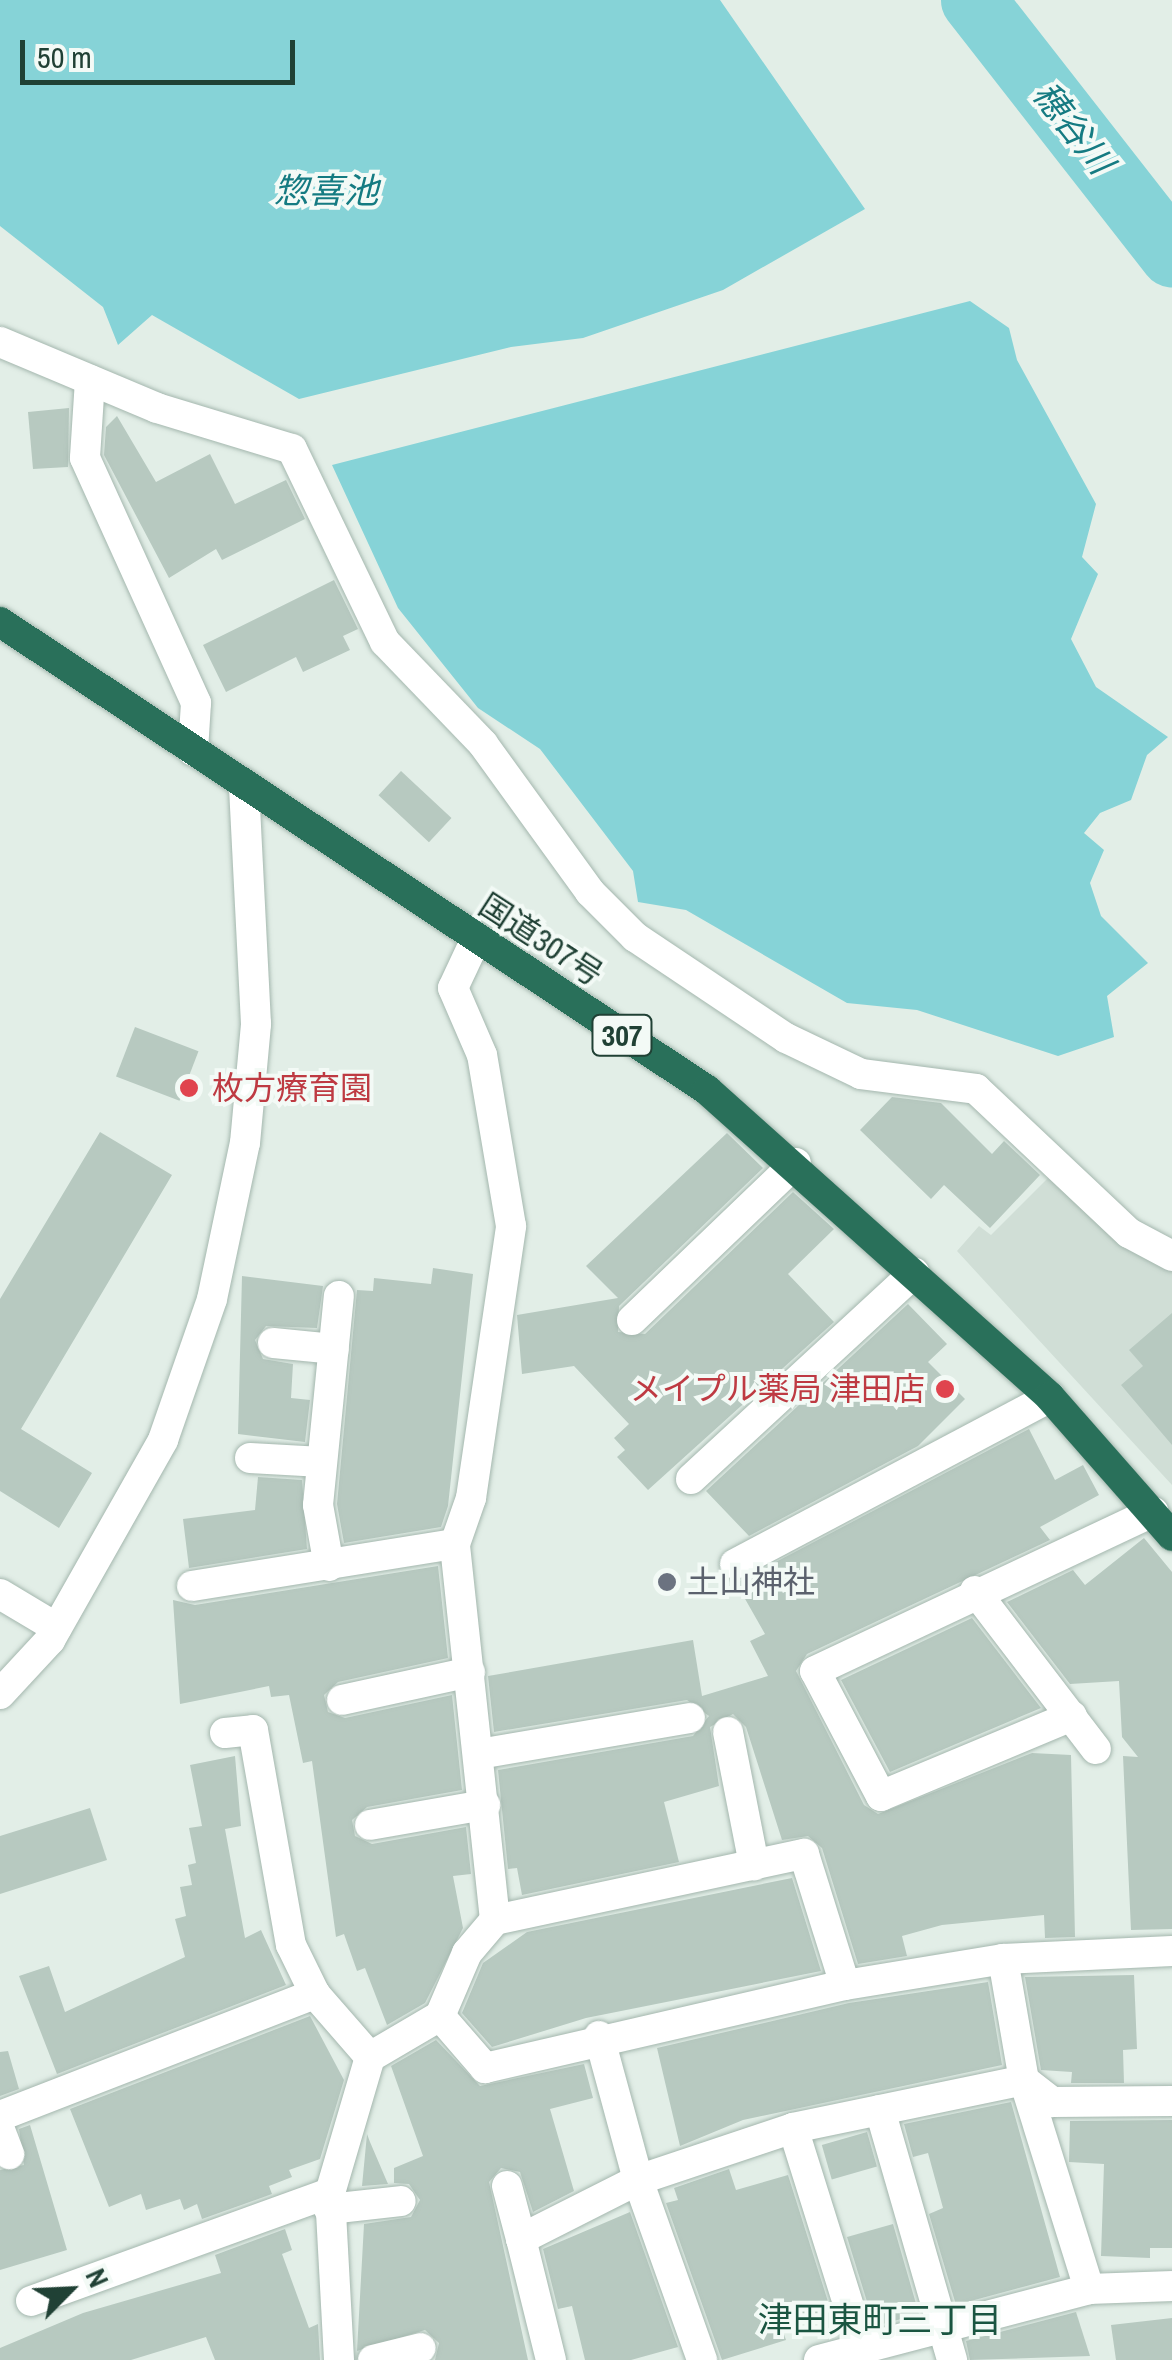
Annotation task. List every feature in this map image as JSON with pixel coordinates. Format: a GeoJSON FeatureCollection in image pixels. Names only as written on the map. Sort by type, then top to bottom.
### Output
{"type":"FeatureCollection","features":[{"type":"Feature","properties":{"kind":"highway","name":"国道307号"},"geometry":{"type":"LineString","coordinates":[[0,622],[244,787],[708,1090],[796,1164],[1050,1397],[1163,1524]]}},
{"type":"Feature","properties":{"kind":"street"},"geometry":{"type":"LineString","coordinates":[[0,342],[90,380],[292,449],[385,642],[483,744],[590,892],[635,937],[786,1038],[860,1074],[976,1089],[1129,1233],[1172,1256]]}},
{"type":"Feature","properties":{"kind":"street"},"geometry":{"type":"LineString","coordinates":[[90,380],[86,458],[196,702],[192,751]]}},
{"type":"Feature","properties":{"kind":"street"},"geometry":{"type":"LineString","coordinates":[[0,1694],[57,1628],[163,1440],[212,1299],[246,1143],[256,1024],[244,787]]}},
{"type":"Feature","properties":{"kind":"street"},"geometry":{"type":"LineString","coordinates":[[476,938],[452,988],[482,1055],[511,1226],[471,1498],[455,1544],[496,1920]]}},
{"type":"Feature","properties":{"kind":"street"},"geometry":{"type":"LineString","coordinates":[[632,1320],[796,1164]]}},
{"type":"Feature","properties":{"kind":"street"},"geometry":{"type":"LineString","coordinates":[[691,1479],[914,1273]]}},
{"type":"Feature","properties":{"kind":"street"},"geometry":{"type":"LineString","coordinates":[[329,1566],[318,1505],[340,1296]]}},
{"type":"Feature","properties":{"kind":"street"},"geometry":{"type":"LineString","coordinates":[[273,1343],[334,1349]]}},
{"type":"Feature","properties":{"kind":"street"},"geometry":{"type":"LineString","coordinates":[[734,1564],[1050,1397]]}},
{"type":"Feature","properties":{"kind":"street"},"geometry":{"type":"LineString","coordinates":[[250,1458],[322,1462]]}},
{"type":"Feature","properties":{"kind":"street"},"geometry":{"type":"LineString","coordinates":[[1072,1716],[881,1796],[815,1672],[975,1591],[1163,1524]]}},
{"type":"Feature","properties":{"kind":"street"},"geometry":{"type":"LineString","coordinates":[[192,1586],[455,1544]]}},
{"type":"Feature","properties":{"kind":"street"},"geometry":{"type":"LineString","coordinates":[[975,1591],[1096,1750]]}},
{"type":"Feature","properties":{"kind":"street"},"geometry":{"type":"LineString","coordinates":[[0,1594],[57,1628]]}},
{"type":"Feature","properties":{"kind":"street"},"geometry":{"type":"LineString","coordinates":[[342,1700],[470,1672]]}},
{"type":"Feature","properties":{"kind":"street"},"geometry":{"type":"LineString","coordinates":[[479,1754],[690,1718]]}},
{"type":"Feature","properties":{"kind":"street"},"geometry":{"type":"LineString","coordinates":[[225,1734],[253,1730],[291,1945],[315,1994],[370,2057]]}},
{"type":"Feature","properties":{"kind":"street"},"geometry":{"type":"LineString","coordinates":[[728,1732],[754,1865]]}},
{"type":"Feature","properties":{"kind":"street"},"geometry":{"type":"LineString","coordinates":[[370,1826],[485,1805]]}},
{"type":"Feature","properties":{"kind":"street"},"geometry":{"type":"LineString","coordinates":[[339,2360],[330,2200],[370,2057],[440,2016],[466,1953],[496,1920],[804,1854],[845,1986]]}},
{"type":"Feature","properties":{"kind":"street"},"geometry":{"type":"LineString","coordinates":[[440,2016],[485,2068],[598,2036],[845,1986],[1003,1959],[1172,1950]]}},
{"type":"Feature","properties":{"kind":"street"},"geometry":{"type":"LineString","coordinates":[[1003,1959],[1024,2080],[1089,2289]]}},
{"type":"Feature","properties":{"kind":"street"},"geometry":{"type":"LineString","coordinates":[[0,2116],[315,1994]]}},
{"type":"Feature","properties":{"kind":"street"},"geometry":{"type":"LineString","coordinates":[[598,2036],[638,2180],[702,2360]]}},
{"type":"Feature","properties":{"kind":"street"},"geometry":{"type":"LineString","coordinates":[[521,2239],[638,2180],[793,2128],[1024,2080],[1052,2102],[1172,2101]]}},
{"type":"Feature","properties":{"kind":"street"},"geometry":{"type":"LineString","coordinates":[[880,2110],[952,2360]]}},
{"type":"Feature","properties":{"kind":"street"},"geometry":{"type":"LineString","coordinates":[[793,2128],[862,2348]]}},
{"type":"Feature","properties":{"kind":"street"},"geometry":{"type":"LineString","coordinates":[[507,2186],[551,2360]]}},
{"type":"Feature","properties":{"kind":"street"},"geometry":{"type":"LineString","coordinates":[[31,2302],[330,2200],[400,2201]]}},
{"type":"Feature","properties":{"kind":"street"},"geometry":{"type":"LineString","coordinates":[[819,2360],[1089,2289],[1172,2286]]}},
{"type":"Feature","properties":{"kind":"street"},"geometry":{"type":"LineString","coordinates":[[373,2360],[421,2348]]}},
{"type":"Feature","properties":{"kind":"shaded area"},"geometry":{"type":"Polygon","coordinates":[[[1048,1178],[1132,1245],[1172,1265],[1172,1485],[957,1251],[979,1226],[991,1235],[1048,1178]]]}},
{"type":"Feature","properties":{"kind":"water","name":"惣喜池"},"geometry":{"type":"Polygon","coordinates":[[[0,0],[720,0],[865,209],[723,290],[583,338],[511,347],[299,399],[152,315],[118,345],[103,307],[0,226],[0,0]]]}},
{"type":"Feature","properties":{"kind":"water"},"geometry":{"type":"Polygon","coordinates":[[[970,301],[1009,328],[1017,360],[1096,504],[1082,557],[1098,574],[1071,639],[1096,687],[1168,737],[1147,755],[1131,800],[1100,813],[1084,833],[1104,850],[1090,883],[1101,916],[1148,963],[1107,996],[1114,1037],[1058,1056],[917,1010],[847,1003],[686,910],[638,902],[633,871],[540,749],[478,708],[398,608],[332,465],[970,301]]]}},
{"type":"Feature","properties":{"kind":"building"},"geometry":{"type":"Polygon","coordinates":[[[69,408],[68,467],[33,469],[28,412],[69,408]]]}},
{"type":"Feature","properties":{"kind":"building"},"geometry":{"type":"Polygon","coordinates":[[[117,416],[156,482],[210,454],[235,504],[286,480],[305,519],[222,560],[216,549],[169,578],[104,455],[106,427],[117,416]]]}},
{"type":"Feature","properties":{"kind":"building"},"geometry":{"type":"Polygon","coordinates":[[[334,580],[358,629],[343,636],[350,650],[303,672],[296,657],[226,692],[203,645],[334,580]]]}},
{"type":"Feature","properties":{"kind":"building"},"geometry":{"type":"Polygon","coordinates":[[[401,771],[451,818],[429,842],[378,795],[401,771]]]}},
{"type":"Feature","properties":{"kind":"building"},"geometry":{"type":"Polygon","coordinates":[[[135,1027],[198,1051],[179,1101],[116,1076],[135,1027]]]}},
{"type":"Feature","properties":{"kind":"building"},"geometry":{"type":"Polygon","coordinates":[[[892,1097],[941,1103],[992,1154],[1004,1141],[1040,1175],[990,1228],[944,1185],[931,1199],[860,1130],[892,1097]]]}},
{"type":"Feature","properties":{"kind":"building"},"geometry":{"type":"Polygon","coordinates":[[[100,1132],[172,1175],[21,1429],[92,1473],[59,1528],[0,1491],[0,1299],[100,1132]]]}},
{"type":"Feature","properties":{"kind":"building"},"geometry":{"type":"Polygon","coordinates":[[[727,1133],[763,1168],[619,1306],[618,1332],[645,1334],[793,1192],[834,1229],[788,1274],[834,1322],[648,1490],[617,1457],[625,1450],[614,1438],[629,1424],[574,1366],[522,1374],[517,1315],[618,1298],[586,1266],[727,1133]]]}},
{"type":"Feature","properties":{"kind":"building"},"geometry":{"type":"Polygon","coordinates":[[[433,1268],[473,1274],[448,1506],[441,1527],[344,1543],[337,1504],[357,1290],[373,1291],[374,1278],[431,1284],[433,1268]]]}},
{"type":"Feature","properties":{"kind":"building"},"geometry":{"type":"Polygon","coordinates":[[[242,1276],[323,1286],[317,1328],[266,1326],[255,1340],[263,1359],[293,1364],[291,1398],[310,1400],[305,1442],[238,1434],[242,1276]]]}},
{"type":"Feature","properties":{"kind":"building"},"geometry":{"type":"Polygon","coordinates":[[[908,1304],[947,1344],[928,1362],[965,1399],[918,1446],[749,1536],[706,1491],[908,1304]]]}},
{"type":"Feature","properties":{"kind":"building"},"geometry":{"type":"Polygon","coordinates":[[[1172,1313],[1172,1445],[1121,1385],[1143,1366],[1129,1350],[1172,1313]]]}},
{"type":"Feature","properties":{"kind":"building"},"geometry":{"type":"Polygon","coordinates":[[[1029,1429],[1055,1480],[1083,1465],[1099,1495],[1040,1527],[1050,1540],[807,1654],[796,1671],[864,1805],[878,1814],[1032,1753],[1071,1755],[1075,1937],[1045,1938],[1044,1915],[942,1925],[902,1936],[907,1956],[858,1964],[822,1848],[808,1836],[782,1840],[746,1727],[733,1714],[710,1727],[719,1786],[664,1802],[679,1862],[522,1895],[517,1868],[508,1869],[498,1770],[693,1736],[709,1716],[687,1700],[494,1732],[488,1676],[693,1640],[702,1696],[768,1676],[750,1641],[765,1634],[736,1583],[1029,1429]]]}},
{"type":"Feature","properties":{"kind":"building"},"geometry":{"type":"Polygon","coordinates":[[[258,1477],[302,1480],[307,1549],[189,1568],[183,1519],[255,1510],[258,1477]]]}},
{"type":"Feature","properties":{"kind":"building"},"geometry":{"type":"Polygon","coordinates":[[[1144,1538],[1172,1572],[1172,1929],[1131,1930],[1123,1756],[1138,1757],[1122,1737],[1119,1681],[1070,1684],[1007,1602],[1073,1570],[1085,1585],[1144,1538]]]}},
{"type":"Feature","properties":{"kind":"building"},"geometry":{"type":"Polygon","coordinates":[[[438,1566],[448,1658],[338,1682],[324,1695],[328,1712],[345,1718],[452,1695],[462,1790],[367,1807],[352,1820],[355,1836],[372,1844],[466,1827],[471,1874],[453,1876],[463,1928],[425,2003],[387,2025],[365,1968],[357,1971],[344,1934],[336,1937],[312,1761],[303,1763],[289,1695],[271,1697],[269,1686],[180,1704],[173,1600],[195,1605],[438,1566]]]}},
{"type":"Feature","properties":{"kind":"building"},"geometry":{"type":"Polygon","coordinates":[[[972,1618],[1041,1708],[890,1772],[841,1680],[972,1618]]]}},
{"type":"Feature","properties":{"kind":"building"},"geometry":{"type":"Polygon","coordinates":[[[235,1756],[241,1826],[225,1829],[245,1938],[261,1930],[286,1985],[57,2074],[19,1976],[49,1966],[65,2012],[185,1957],[175,1919],[186,1916],[180,1887],[192,1885],[188,1865],[196,1863],[189,1828],[202,1826],[190,1765],[235,1756]]]}},
{"type":"Feature","properties":{"kind":"building"},"geometry":{"type":"Polygon","coordinates":[[[90,1808],[107,1860],[0,1894],[0,1836],[90,1808]]]}},
{"type":"Feature","properties":{"kind":"building"},"geometry":{"type":"Polygon","coordinates":[[[792,1878],[821,1971],[586,2018],[492,2047],[462,2013],[483,1963],[527,1932],[792,1878]]]}},
{"type":"Feature","properties":{"kind":"building"},"geometry":{"type":"Polygon","coordinates":[[[1134,1975],[1137,2049],[1123,2050],[1124,2083],[1071,2083],[1072,2072],[1041,2070],[1025,1977],[1134,1975]]]}},
{"type":"Feature","properties":{"kind":"building"},"geometry":{"type":"Polygon","coordinates":[[[988,1982],[1002,2065],[743,2120],[680,2146],[657,2048],[849,2003],[988,1982]]]}},
{"type":"Feature","properties":{"kind":"building"},"geometry":{"type":"Polygon","coordinates":[[[310,2016],[344,2080],[320,2159],[289,2170],[292,2177],[269,2186],[272,2194],[202,2219],[197,2204],[184,2210],[180,2199],[146,2210],[141,2194],[109,2207],[70,2109],[310,2016]]]}},
{"type":"Feature","properties":{"kind":"building"},"geometry":{"type":"Polygon","coordinates":[[[436,2040],[480,2086],[584,2064],[593,2098],[550,2109],[574,2191],[533,2212],[520,2172],[501,2168],[489,2182],[528,2360],[435,2360],[439,2343],[425,2330],[357,2351],[364,2224],[411,2217],[420,2200],[409,2184],[394,2183],[394,2168],[423,2156],[391,2066],[436,2040]]]}},
{"type":"Feature","properties":{"kind":"building"},"geometry":{"type":"Polygon","coordinates":[[[8,2051],[19,2089],[0,2096],[0,2052],[8,2051]]]}},
{"type":"Feature","properties":{"kind":"building"},"geometry":{"type":"Polygon","coordinates":[[[1011,2102],[1060,2277],[956,2305],[929,2214],[943,2208],[928,2153],[913,2157],[904,2124],[1011,2102]]]}},
{"type":"Feature","properties":{"kind":"building"},"geometry":{"type":"Polygon","coordinates":[[[1172,2120],[1172,2248],[1150,2248],[1150,2258],[1101,2256],[1104,2164],[1069,2162],[1070,2121],[1172,2120]]]}},
{"type":"Feature","properties":{"kind":"building"},"geometry":{"type":"Polygon","coordinates":[[[30,2125],[67,2250],[0,2270],[0,2170],[24,2165],[19,2129],[30,2125]]]}},
{"type":"Feature","properties":{"kind":"building"},"geometry":{"type":"Polygon","coordinates":[[[867,2132],[877,2167],[832,2180],[822,2145],[867,2132]]]}},
{"type":"Feature","properties":{"kind":"building"},"geometry":{"type":"Polygon","coordinates":[[[367,2134],[370,2142],[388,2184],[362,2186],[367,2134]]]}},
{"type":"Feature","properties":{"kind":"building"},"geometry":{"type":"Polygon","coordinates":[[[729,2169],[736,2190],[788,2175],[831,2311],[781,2326],[786,2340],[722,2360],[666,2203],[678,2200],[674,2188],[729,2169]]]}},
{"type":"Feature","properties":{"kind":"building"},"geometry":{"type":"Polygon","coordinates":[[[630,2212],[678,2347],[631,2360],[585,2360],[572,2306],[558,2309],[543,2249],[630,2212]]]}},
{"type":"Feature","properties":{"kind":"building"},"geometry":{"type":"Polygon","coordinates":[[[893,2224],[919,2314],[883,2324],[873,2321],[847,2237],[893,2224]]]}},
{"type":"Feature","properties":{"kind":"building"},"geometry":{"type":"Polygon","coordinates":[[[285,2229],[292,2250],[282,2254],[309,2328],[318,2324],[320,2360],[215,2360],[206,2337],[131,2360],[0,2360],[0,2348],[83,2313],[221,2273],[215,2255],[285,2229]]]}},
{"type":"Feature","properties":{"kind":"building"},"geometry":{"type":"Polygon","coordinates":[[[1076,2312],[1090,2356],[970,2360],[966,2341],[1076,2312]]]}},
{"type":"Feature","properties":{"kind":"building"},"geometry":{"type":"Polygon","coordinates":[[[1172,2318],[1172,2360],[1116,2360],[1111,2325],[1172,2318]]]}},
{"type":"Feature","properties":{"kind":"waterway","name":"穂谷川"},"geometry":{"type":"LineString","coordinates":[[973,0],[1172,255]]}},
{"type":"Feature","properties":{"kind":"place","name":"枚方療育園"},"geometry":{"type":"Point","coordinates":[189,1088]}},
{"type":"Feature","properties":{"kind":"place","name":"メイプル薬局 津田店"},"geometry":{"type":"Point","coordinates":[945,1389]}},
{"type":"Feature","properties":{"kind":"place","name":"土山神社"},"geometry":{"type":"Point","coordinates":[667,1582]}},
{"type":"Feature","properties":{"kind":"district","name":"津田東町三丁目"},"geometry":{"type":"Point","coordinates":[880,2320]}}]}
